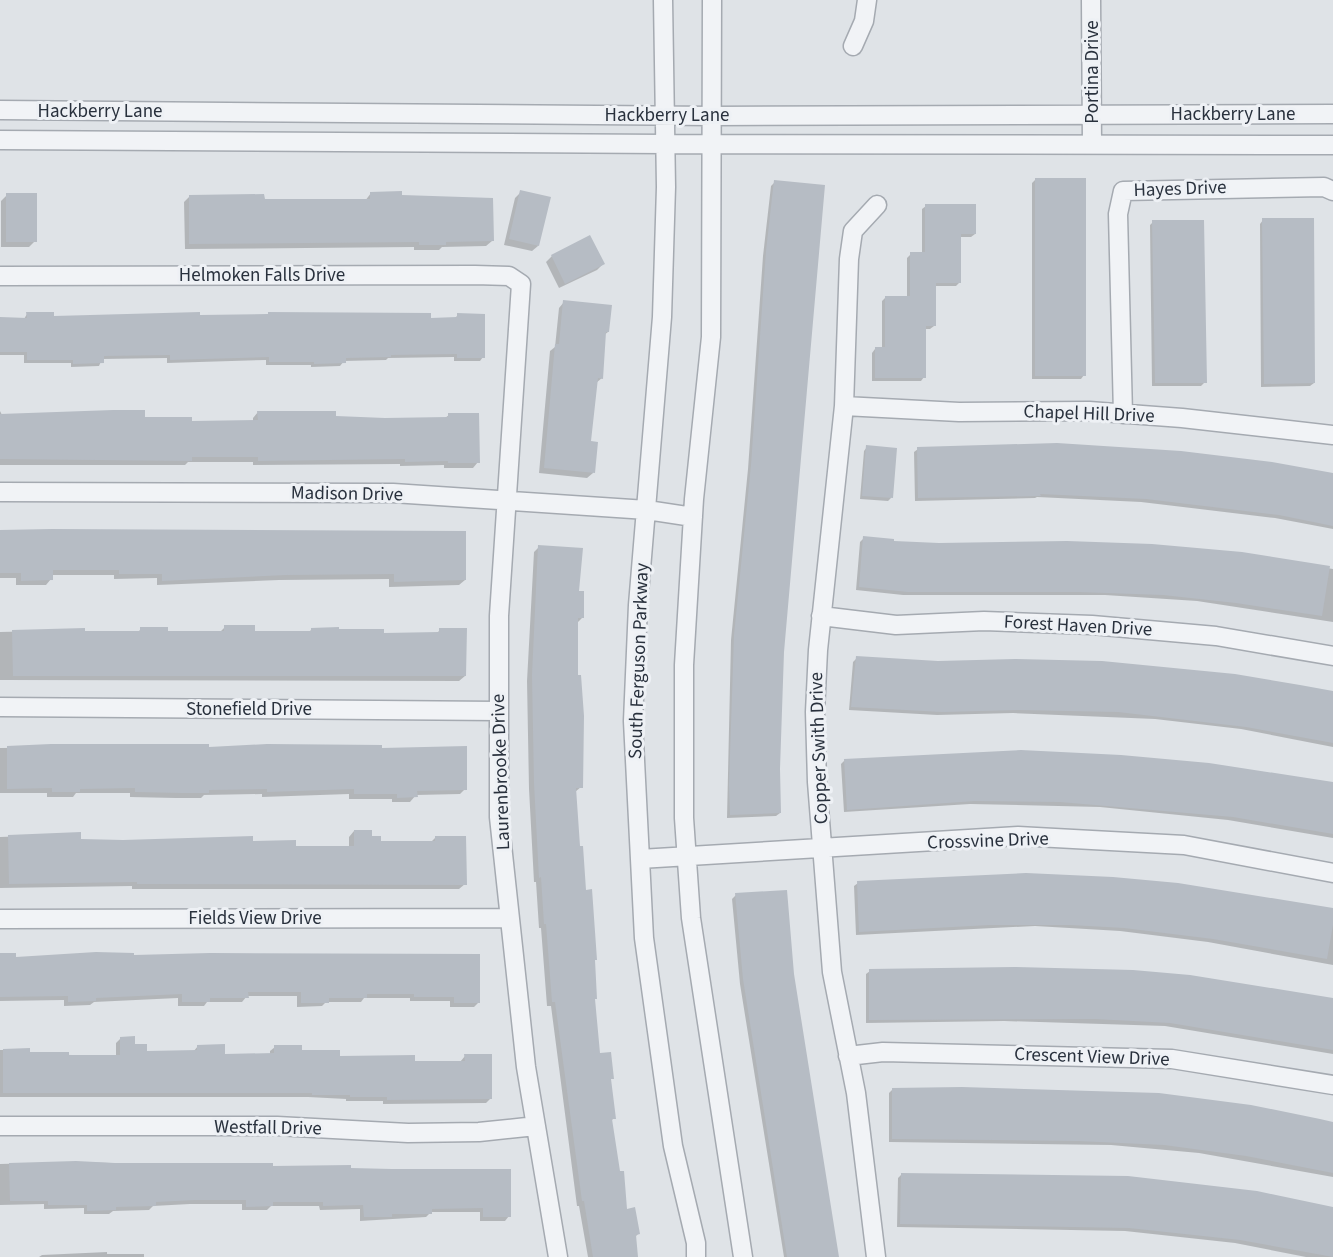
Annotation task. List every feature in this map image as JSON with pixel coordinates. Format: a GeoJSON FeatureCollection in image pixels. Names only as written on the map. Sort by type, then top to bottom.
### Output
{"type":"FeatureCollection","features":[{"type":"Feature","properties":{"kind":"street","name":"South Ferguson Parkway"},"geometry":{"type":"LineString","coordinates":[[663,0],[666,187],[662,317],[638,605],[633,721],[644,938],[673,1146],[696,1243],[696,1257]]}},
{"type":"Feature","properties":{"kind":"street"},"geometry":{"type":"LineString","coordinates":[[712,0],[711,337],[693,517],[684,665],[684,818],[691,918],[743,1257]]}},
{"type":"Feature","properties":{"kind":"street"},"geometry":{"type":"LineString","coordinates":[[853,46],[864,22],[867,0]]}},
{"type":"Feature","properties":{"kind":"street","name":"Portina Drive"},"geometry":{"type":"LineString","coordinates":[[1091,0],[1092,144]]}},
{"type":"Feature","properties":{"kind":"street","name":"Hackberry Lane"},"geometry":{"type":"LineString","coordinates":[[0,110],[713,116],[1333,114]]}},
{"type":"Feature","properties":{"kind":"street","name":"Hackberry Lane"},"geometry":{"type":"LineString","coordinates":[[0,140],[1333,145]]}},
{"type":"Feature","properties":{"kind":"street","name":"Hayes Drive"},"geometry":{"type":"LineString","coordinates":[[1123,414],[1118,214],[1123,191],[1324,187],[1333,191]]}},
{"type":"Feature","properties":{"kind":"street","name":"Copper Swith Drive"},"geometry":{"type":"LineString","coordinates":[[876,1257],[856,1093],[832,972],[817,782],[815,712],[821,616],[844,406],[849,259],[853,230],[877,205]]}},
{"type":"Feature","properties":{"kind":"street","name":"Helmoken Falls Drive"},"geometry":{"type":"LineString","coordinates":[[0,276],[475,275],[509,276],[521,284]]}},
{"type":"Feature","properties":{"kind":"street","name":"Laurenbrooke Drive"},"geometry":{"type":"LineString","coordinates":[[521,284],[499,616],[499,817],[526,1067],[558,1257]]}},
{"type":"Feature","properties":{"kind":"street","name":"Chapel Hill Drive"},"geometry":{"type":"LineString","coordinates":[[844,406],[959,412],[1089,411],[1182,418],[1333,435]]}},
{"type":"Feature","properties":{"kind":"street","name":"Madison Drive"},"geometry":{"type":"LineString","coordinates":[[0,492],[393,494],[506,499],[647,510],[693,517]]}},
{"type":"Feature","properties":{"kind":"street","name":"Forest Haven Drive"},"geometry":{"type":"LineString","coordinates":[[821,616],[896,625],[984,621],[1092,625],[1216,636],[1333,656]]}},
{"type":"Feature","properties":{"kind":"street","name":"Stonefield Drive"},"geometry":{"type":"LineString","coordinates":[[0,707],[498,711]]}},
{"type":"Feature","properties":{"kind":"street","name":"Crossvine Drive"},"geometry":{"type":"LineString","coordinates":[[640,859],[1018,836],[1184,845],[1333,873]]}},
{"type":"Feature","properties":{"kind":"street","name":"Fields View Drive"},"geometry":{"type":"LineString","coordinates":[[0,919],[509,918]]}},
{"type":"Feature","properties":{"kind":"street","name":"Crescent View Drive"},"geometry":{"type":"LineString","coordinates":[[848,1056],[883,1052],[1172,1059],[1333,1085]]}},
{"type":"Feature","properties":{"kind":"street","name":"Westfall Drive"},"geometry":{"type":"LineString","coordinates":[[0,1126],[277,1126],[408,1133],[479,1132],[536,1126]]}},
{"type":"Feature","properties":{"kind":"building"},"geometry":{"type":"Polygon","coordinates":[[[1035,178],[1086,178],[1086,376],[1035,376],[1035,178]]]}},
{"type":"Feature","properties":{"kind":"building"},"geometry":{"type":"Polygon","coordinates":[[[774,180],[825,185],[784,652],[781,813],[730,815],[734,635],[774,180]]]}},
{"type":"Feature","properties":{"kind":"building"},"geometry":{"type":"Polygon","coordinates":[[[520,190],[551,197],[539,246],[509,239],[520,190]]]}},
{"type":"Feature","properties":{"kind":"building"},"geometry":{"type":"Polygon","coordinates":[[[402,191],[402,195],[493,198],[494,241],[446,242],[446,245],[419,245],[419,242],[189,244],[189,195],[264,194],[265,199],[370,199],[370,192],[402,191]]]}},
{"type":"Feature","properties":{"kind":"building"},"geometry":{"type":"Polygon","coordinates":[[[6,193],[37,193],[37,242],[6,242],[6,193]]]}},
{"type":"Feature","properties":{"kind":"building"},"geometry":{"type":"Polygon","coordinates":[[[925,204],[976,204],[976,234],[961,234],[961,283],[936,283],[936,326],[926,326],[926,378],[875,378],[875,347],[885,347],[885,296],[910,296],[910,252],[925,252],[925,204]]]}},
{"type":"Feature","properties":{"kind":"building"},"geometry":{"type":"Polygon","coordinates":[[[1262,218],[1314,218],[1315,383],[1264,384],[1262,218]]]}},
{"type":"Feature","properties":{"kind":"building"},"geometry":{"type":"Polygon","coordinates":[[[1152,220],[1204,220],[1207,383],[1155,383],[1152,220]]]}},
{"type":"Feature","properties":{"kind":"building"},"geometry":{"type":"Polygon","coordinates":[[[590,235],[605,264],[565,284],[551,255],[590,235]]]}},
{"type":"Feature","properties":{"kind":"building"},"geometry":{"type":"Polygon","coordinates":[[[563,300],[612,305],[609,332],[606,332],[603,379],[598,378],[591,441],[598,442],[595,473],[544,468],[555,344],[559,344],[563,300]]]}},
{"type":"Feature","properties":{"kind":"building"},"geometry":{"type":"Polygon","coordinates":[[[26,312],[54,312],[54,316],[200,312],[200,315],[268,312],[431,313],[431,318],[457,317],[457,313],[485,314],[485,358],[457,358],[457,354],[391,355],[346,358],[346,363],[314,364],[269,362],[269,357],[170,360],[170,355],[104,356],[104,363],[73,364],[73,360],[27,360],[27,352],[0,352],[0,317],[27,318],[26,312]]]}},
{"type":"Feature","properties":{"kind":"building"},"geometry":{"type":"Polygon","coordinates":[[[145,410],[145,417],[192,417],[192,421],[258,420],[257,411],[336,411],[336,416],[385,418],[448,417],[448,413],[479,413],[480,463],[405,462],[405,459],[258,461],[258,457],[192,457],[192,461],[0,459],[0,414],[145,410]]]}},
{"type":"Feature","properties":{"kind":"building"},"geometry":{"type":"Polygon","coordinates":[[[1057,443],[1181,451],[1272,462],[1333,473],[1333,526],[1279,515],[1146,499],[1040,494],[1041,496],[918,498],[917,447],[1057,443]]]}},
{"type":"Feature","properties":{"kind":"building"},"geometry":{"type":"Polygon","coordinates":[[[866,445],[897,448],[893,498],[862,496],[866,445]]]}},
{"type":"Feature","properties":{"kind":"building"},"geometry":{"type":"Polygon","coordinates":[[[0,530],[466,531],[466,580],[394,582],[394,574],[286,575],[162,581],[162,574],[119,574],[119,570],[53,570],[53,580],[21,581],[21,573],[0,573],[0,530]]]}},
{"type":"Feature","properties":{"kind":"building"},"geometry":{"type":"Polygon","coordinates":[[[863,536],[894,541],[939,543],[1067,541],[1152,544],[1242,552],[1330,566],[1322,616],[1163,595],[908,592],[859,587],[863,536]]]}},
{"type":"Feature","properties":{"kind":"building"},"geometry":{"type":"Polygon","coordinates":[[[538,545],[583,548],[579,591],[584,591],[584,618],[578,618],[578,675],[581,675],[584,716],[583,788],[576,788],[580,846],[583,846],[586,890],[592,889],[597,960],[595,999],[600,1053],[611,1052],[616,1119],[612,1119],[620,1171],[624,1171],[627,1209],[635,1207],[640,1234],[636,1235],[638,1257],[593,1257],[582,1201],[555,1002],[552,1002],[541,877],[539,878],[534,783],[532,675],[538,545]]]}},
{"type":"Feature","properties":{"kind":"building"},"geometry":{"type":"Polygon","coordinates":[[[224,625],[255,625],[255,631],[311,631],[311,628],[339,627],[384,629],[384,633],[439,632],[439,628],[467,628],[466,676],[13,676],[12,630],[85,628],[85,631],[140,631],[140,627],[168,627],[168,631],[224,631],[224,625]]]}},
{"type":"Feature","properties":{"kind":"building"},"geometry":{"type":"Polygon","coordinates":[[[856,656],[938,661],[1102,661],[1235,674],[1333,691],[1333,743],[1246,727],[1118,712],[942,712],[851,707],[856,656]]]}},
{"type":"Feature","properties":{"kind":"building"},"geometry":{"type":"Polygon","coordinates":[[[209,744],[209,747],[267,744],[382,745],[382,748],[467,746],[467,790],[417,791],[418,797],[397,798],[397,794],[354,794],[354,789],[267,792],[267,789],[209,790],[209,793],[182,793],[135,792],[135,788],[80,789],[80,792],[52,792],[52,788],[7,789],[7,746],[209,744]]]}},
{"type":"Feature","properties":{"kind":"building"},"geometry":{"type":"Polygon","coordinates":[[[1021,750],[1209,763],[1333,782],[1333,834],[1233,817],[1060,802],[975,801],[847,810],[844,759],[1021,750]]]}},
{"type":"Feature","properties":{"kind":"building"},"geometry":{"type":"Polygon","coordinates":[[[354,830],[372,830],[372,836],[381,836],[381,841],[435,841],[435,836],[466,836],[467,885],[137,882],[9,884],[8,835],[81,832],[81,839],[123,840],[253,836],[253,841],[296,840],[296,846],[354,846],[354,830]]]}},
{"type":"Feature","properties":{"kind":"building"},"geometry":{"type":"Polygon","coordinates":[[[1026,873],[1178,883],[1333,908],[1327,959],[1213,939],[1124,928],[990,925],[859,932],[857,881],[1026,873]]]}},
{"type":"Feature","properties":{"kind":"building"},"geometry":{"type":"Polygon","coordinates":[[[787,890],[794,974],[839,1257],[787,1257],[743,979],[735,893],[787,890]]]}},
{"type":"Feature","properties":{"kind":"building"},"geometry":{"type":"Polygon","coordinates":[[[96,952],[134,955],[480,954],[480,1003],[454,1003],[454,997],[367,994],[367,998],[329,998],[329,1003],[301,1003],[301,992],[248,992],[249,998],[210,998],[210,1002],[182,1002],[182,994],[68,1002],[68,996],[0,997],[0,953],[16,953],[16,957],[96,952]]]}},
{"type":"Feature","properties":{"kind":"building"},"geometry":{"type":"Polygon","coordinates":[[[1014,967],[1133,970],[1190,975],[1333,998],[1333,1050],[1170,1023],[1095,1019],[869,1020],[869,969],[1014,967]]]}},
{"type":"Feature","properties":{"kind":"building"},"geometry":{"type":"Polygon","coordinates":[[[135,1036],[135,1044],[147,1044],[147,1051],[197,1050],[197,1045],[225,1044],[225,1054],[274,1053],[274,1045],[302,1045],[302,1050],[340,1050],[340,1056],[415,1055],[415,1061],[465,1061],[464,1054],[492,1054],[492,1099],[387,1100],[387,1097],[312,1093],[3,1093],[3,1049],[30,1048],[30,1052],[69,1052],[69,1055],[120,1055],[120,1037],[135,1036]]]}},
{"type":"Feature","properties":{"kind":"building"},"geometry":{"type":"Polygon","coordinates":[[[962,1087],[1159,1093],[1251,1105],[1333,1122],[1333,1173],[1246,1156],[1164,1145],[1078,1141],[892,1139],[892,1088],[962,1087]]]}},
{"type":"Feature","properties":{"kind":"building"},"geometry":{"type":"Polygon","coordinates":[[[9,1163],[273,1163],[273,1166],[351,1165],[351,1168],[392,1169],[511,1169],[511,1217],[483,1217],[483,1208],[432,1209],[432,1214],[364,1217],[363,1205],[323,1206],[323,1202],[273,1202],[273,1206],[246,1207],[246,1200],[195,1200],[87,1211],[87,1205],[10,1201],[9,1163]]]}},
{"type":"Feature","properties":{"kind":"building"},"geometry":{"type":"Polygon","coordinates":[[[901,1173],[1128,1176],[1257,1191],[1333,1207],[1333,1257],[1240,1240],[1129,1228],[900,1224],[901,1173]]]}}]}
